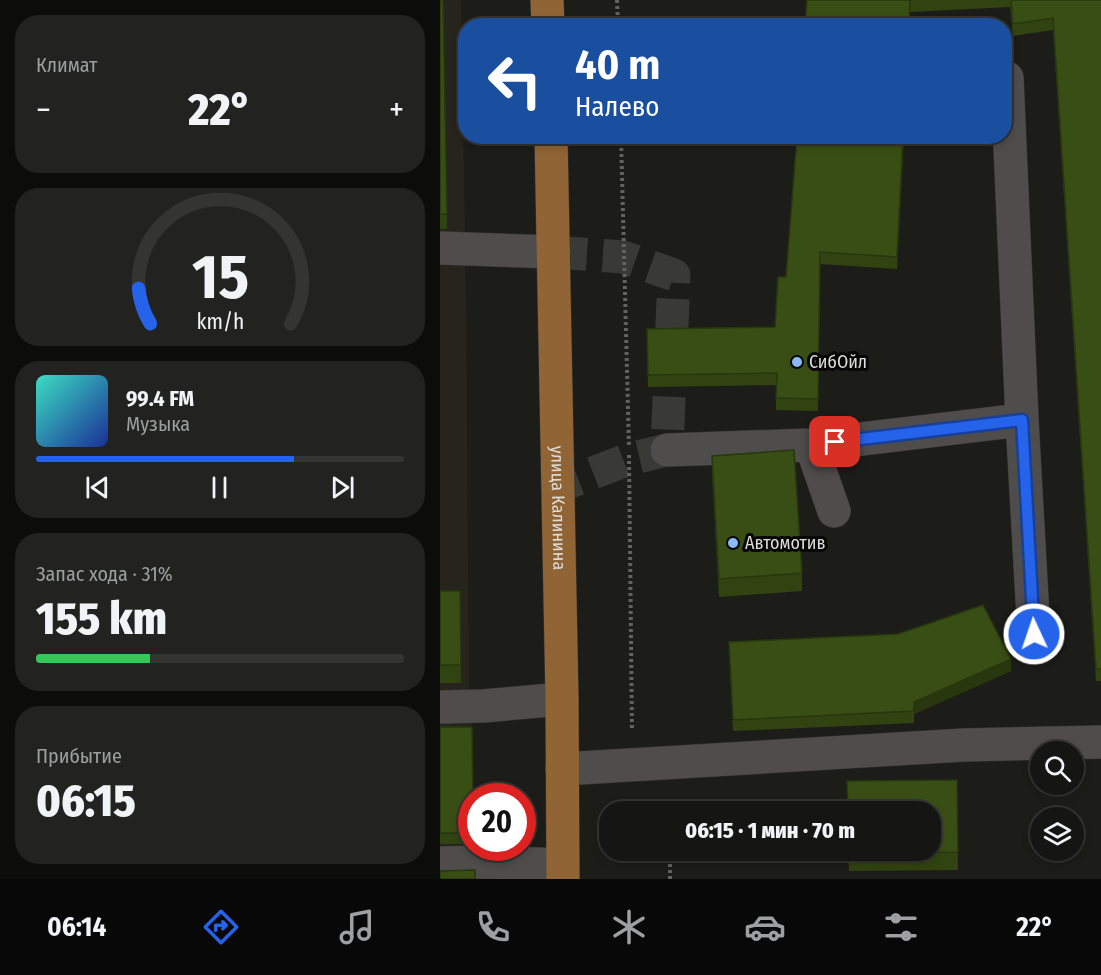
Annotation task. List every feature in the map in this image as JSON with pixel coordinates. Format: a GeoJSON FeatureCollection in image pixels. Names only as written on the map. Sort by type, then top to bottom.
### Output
{"type":"FeatureCollection","features":[{"type":"Feature","properties":{"kind":"main road"},"geometry":{"type":"LineString","coordinates":[[547,0],[548,18]]}},
{"type":"Feature","properties":{"kind":"main road","name":"улица Калинина"},"geometry":{"type":"LineString","coordinates":[[551,144],[562,699],[562,872]]}},
{"type":"Feature","properties":{"kind":"lane"},"geometry":{"type":"LineString","coordinates":[[1010,144],[1034,634]]}},
{"type":"Feature","properties":{"kind":"lane"},"geometry":{"type":"LineString","coordinates":[[440,248],[554,252]]}},
{"type":"Feature","properties":{"kind":"lane"},"geometry":{"type":"LineString","coordinates":[[667,450],[811,445],[1022,420]]}},
{"type":"Feature","properties":{"kind":"lane"},"geometry":{"type":"LineString","coordinates":[[811,445],[834,511]]}},
{"type":"Feature","properties":{"kind":"lane"},"geometry":{"type":"LineString","coordinates":[[440,707],[484,706],[562,699]]}},
{"type":"Feature","properties":{"kind":"lane"},"geometry":{"type":"LineString","coordinates":[[562,769],[964,745],[1102,742]]}},
{"type":"Feature","properties":{"kind":"lane"},"geometry":{"type":"LineString","coordinates":[[440,863],[485,862],[562,872]]}},
{"type":"Feature","properties":{"kind":"path"},"geometry":{"type":"LineString","coordinates":[[617,0],[618,18]]}},
{"type":"Feature","properties":{"kind":"path"},"geometry":{"type":"LineString","coordinates":[[621,144],[629,459],[632,764]]}},
{"type":"Feature","properties":{"kind":"path"},"geometry":{"type":"LineString","coordinates":[[670,861],[670,879]]}},
{"type":"Feature","properties":{"kind":"shaded area"},"geometry":{"type":"Polygon","coordinates":[[[440,0],[461,0],[461,18],[458,18],[458,144],[463,144],[472,783],[458,783],[459,861],[440,879],[440,0]]]}},
{"type":"Feature","properties":{"kind":"building"},"geometry":{"type":"Polygon","coordinates":[[[440,0],[443,0],[447,214],[440,214],[440,0]]]}},
{"type":"Feature","properties":{"kind":"building"},"geometry":{"type":"Polygon","coordinates":[[[807,0],[910,0],[909,18],[806,18],[807,0]]]}},
{"type":"Feature","properties":{"kind":"building"},"geometry":{"type":"Polygon","coordinates":[[[1011,0],[1102,0],[1102,669],[1096,669],[1053,18],[1013,24],[1011,0]]]}},
{"type":"Feature","properties":{"kind":"building"},"geometry":{"type":"Polygon","coordinates":[[[796,144],[903,144],[897,257],[820,252],[818,399],[776,398],[777,373],[648,375],[647,329],[775,327],[778,277],[786,277],[796,144]]]}},
{"type":"Feature","properties":{"kind":"building"},"geometry":{"type":"Polygon","coordinates":[[[794,450],[802,573],[719,579],[712,456],[794,450]]]}},
{"type":"Feature","properties":{"kind":"building"},"geometry":{"type":"Polygon","coordinates":[[[440,591],[460,591],[461,665],[440,665],[440,591]]]}},
{"type":"Feature","properties":{"kind":"building"},"geometry":{"type":"Polygon","coordinates":[[[983,605],[1011,659],[914,702],[914,711],[733,720],[729,642],[898,634],[983,605]]]}},
{"type":"Feature","properties":{"kind":"building"},"geometry":{"type":"Polygon","coordinates":[[[440,727],[472,727],[473,783],[458,783],[458,833],[440,833],[440,727]]]}},
{"type":"Feature","properties":{"kind":"building"},"geometry":{"type":"Polygon","coordinates":[[[957,780],[958,852],[941,852],[941,801],[848,801],[847,781],[957,780]]]}},
{"type":"Feature","properties":{"kind":"building"},"geometry":{"type":"Polygon","coordinates":[[[475,870],[475,879],[440,879],[440,871],[475,870]]]}},
{"type":"Feature","properties":{"kind":"tunnel"},"geometry":{"type":"LineString","coordinates":[[554,252],[623,257],[674,275],[667,450],[629,459],[557,487]]}},
{"type":"Feature","properties":{"kind":"place","name":"СибОйл"},"geometry":{"type":"Point","coordinates":[797,362]}},
{"type":"Feature","properties":{"kind":"place","name":"Автомотив"},"geometry":{"type":"Point","coordinates":[733,543]}},
{"type":"Feature","properties":{"kind":"route"},"geometry":{"type":"LineString","coordinates":[[835,442],[1022,420],[1034,634]]}}]}
